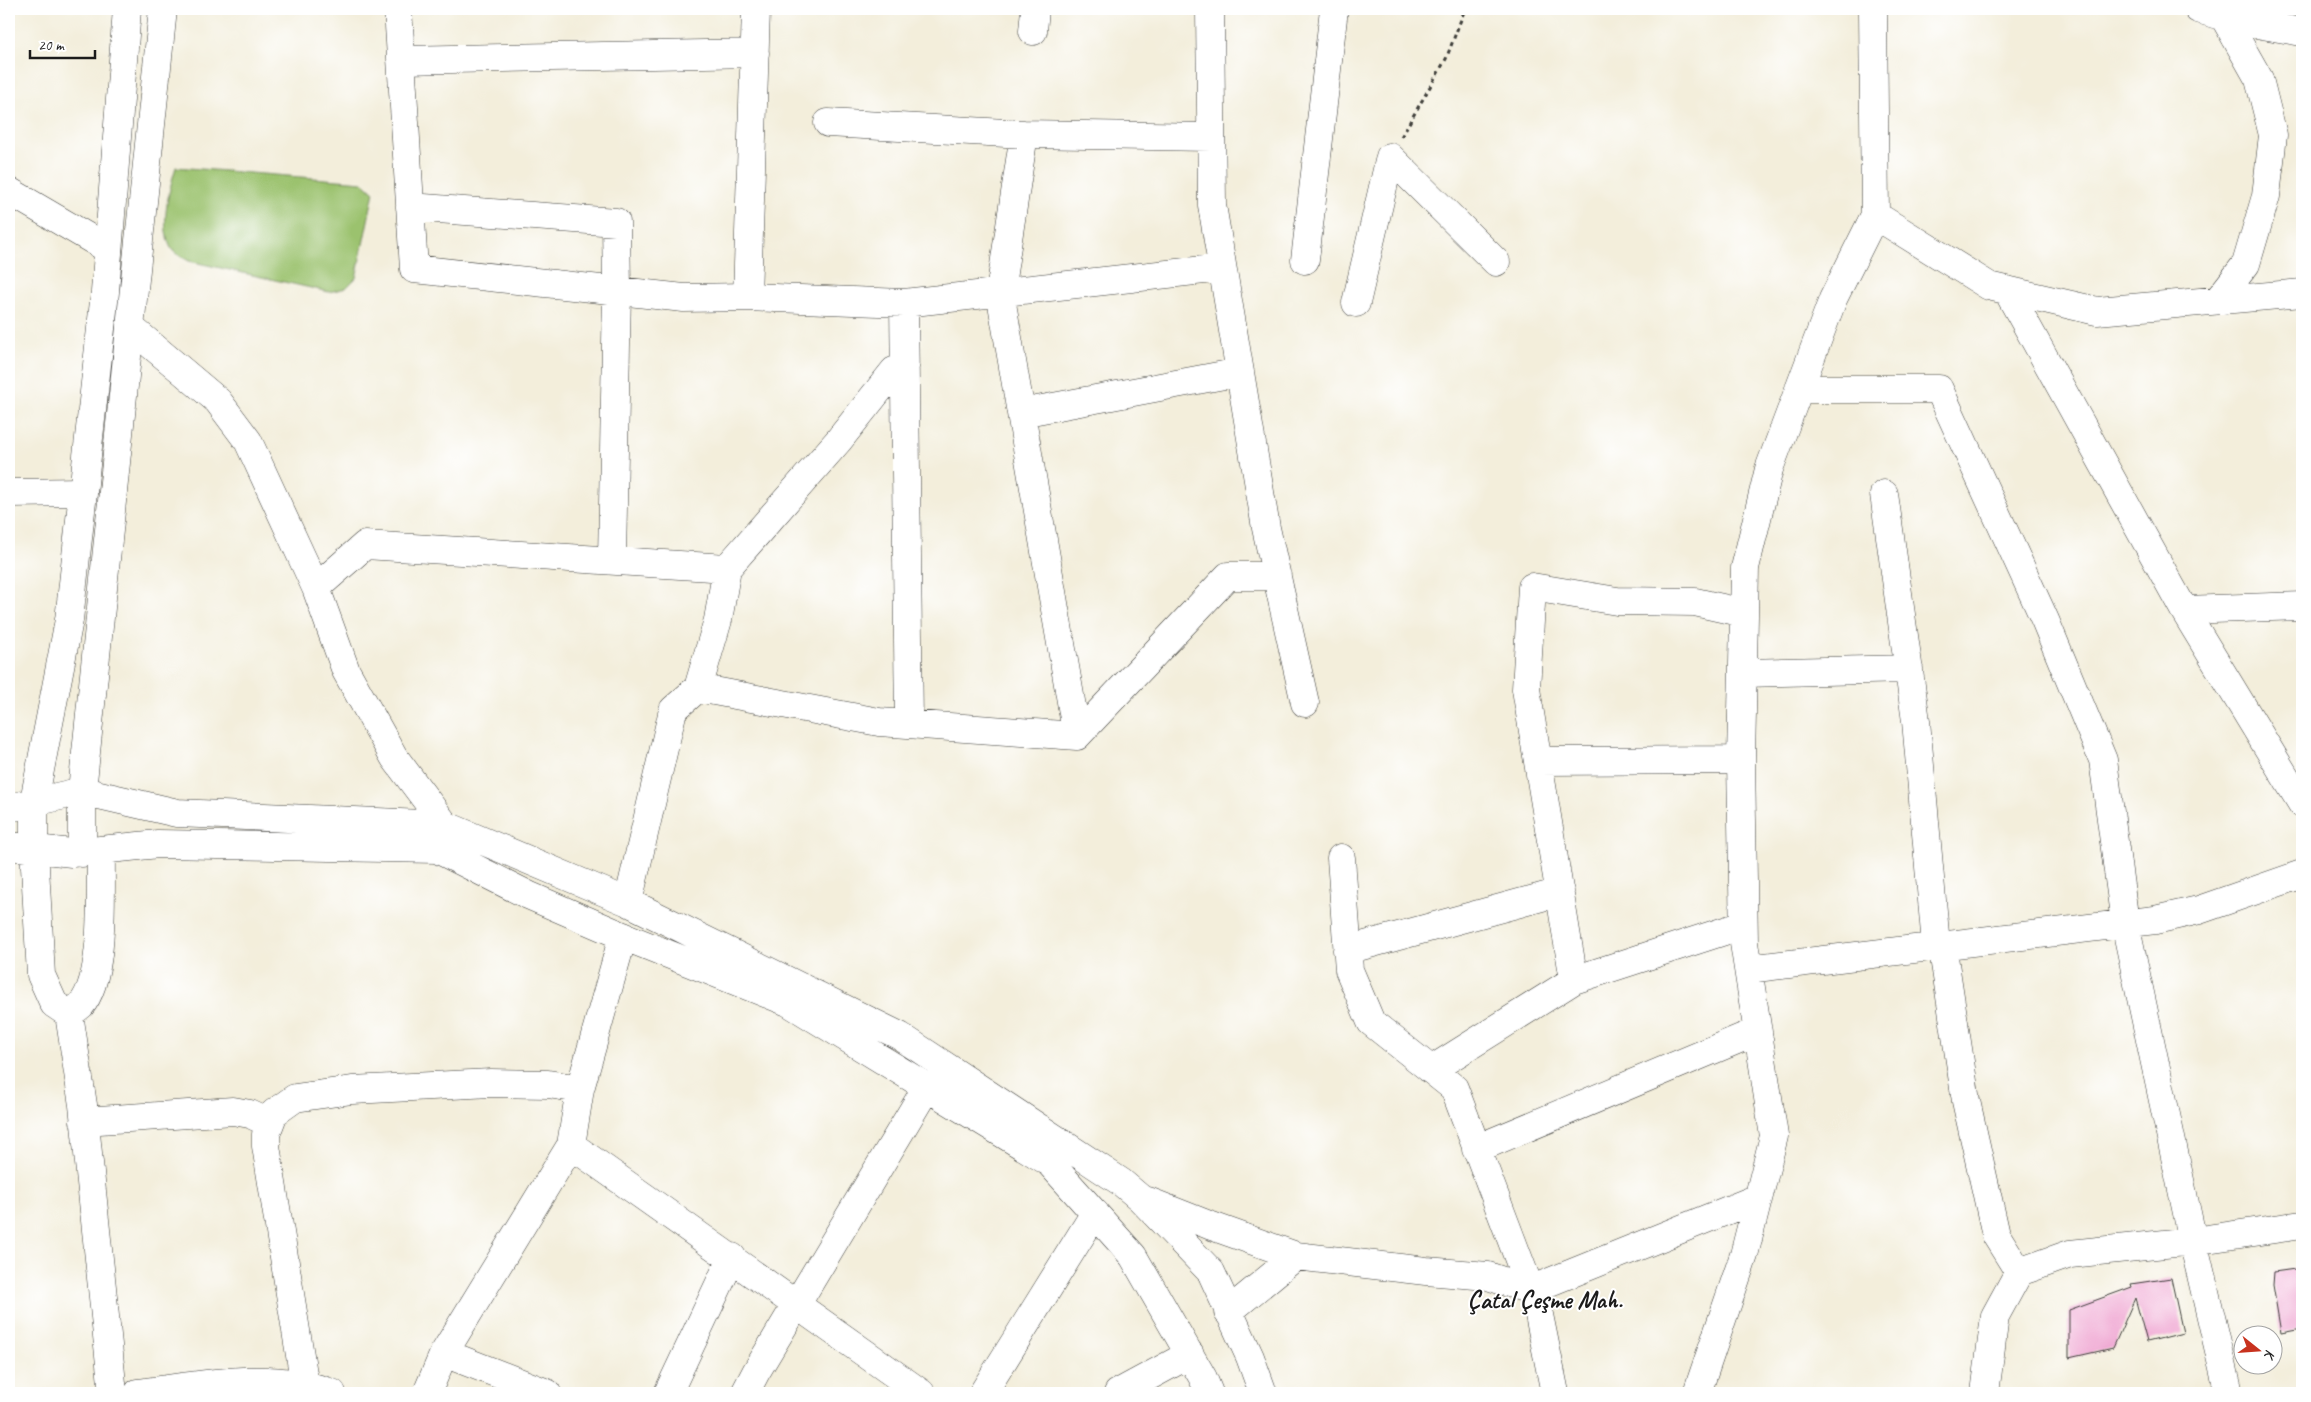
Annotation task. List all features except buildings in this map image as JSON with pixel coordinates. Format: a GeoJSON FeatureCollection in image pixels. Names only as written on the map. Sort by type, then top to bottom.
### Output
{"type":"FeatureCollection","features":[{"type":"Feature","properties":{"kind":"street"},"geometry":{"type":"LineString","coordinates":[[113,1393],[84,1121],[68,1014],[54,1004],[41,976],[22,848],[21,805],[69,620],[108,249],[127,9]]}},
{"type":"Feature","properties":{"kind":"street"},"geometry":{"type":"LineString","coordinates":[[68,1014],[81,1004],[86,996],[91,987],[97,962],[91,852],[82,791],[162,9]]}},
{"type":"Feature","properties":{"kind":"street"},"geometry":{"type":"LineString","coordinates":[[398,9],[414,269],[684,298],[747,297],[904,303],[1222,268]]}},
{"type":"Feature","properties":{"kind":"street"},"geometry":{"type":"LineString","coordinates":[[747,297],[756,9]]}},
{"type":"Feature","properties":{"kind":"street"},"geometry":{"type":"LineString","coordinates":[[1210,9],[1212,205],[1266,528],[1305,702]]}},
{"type":"Feature","properties":{"kind":"street"},"geometry":{"type":"LineString","coordinates":[[1305,260],[1334,9]]}},
{"type":"Feature","properties":{"kind":"street"},"geometry":{"type":"LineString","coordinates":[[1696,1393],[1744,1255],[1774,1136],[1743,925],[1741,760],[1746,568],[1769,469],[1834,299],[1875,216],[1873,9]]}},
{"type":"Feature","properties":{"kind":"street"},"geometry":{"type":"LineString","coordinates":[[2198,9],[2224,17],[2299,24]]}},
{"type":"Feature","properties":{"kind":"street"},"geometry":{"type":"LineString","coordinates":[[2218,300],[2246,264],[2266,196],[2273,135],[2259,79],[2224,17]]}},
{"type":"Feature","properties":{"kind":"street"},"geometry":{"type":"LineString","coordinates":[[401,60],[755,53]]}},
{"type":"Feature","properties":{"kind":"street"},"geometry":{"type":"LineString","coordinates":[[828,123],[1024,134],[1211,137]]}},
{"type":"Feature","properties":{"kind":"street"},"geometry":{"type":"LineString","coordinates":[[1024,134],[1000,292],[1077,736]]}},
{"type":"Feature","properties":{"kind":"street"},"geometry":{"type":"LineString","coordinates":[[1390,157],[1496,262]]}},
{"type":"Feature","properties":{"kind":"street"},"geometry":{"type":"LineString","coordinates":[[1356,303],[1390,157]]}},
{"type":"Feature","properties":{"kind":"street"},"geometry":{"type":"LineString","coordinates":[[9,191],[108,249]]}},
{"type":"Feature","properties":{"kind":"street"},"geometry":{"type":"LineString","coordinates":[[410,207],[616,222],[617,290],[612,560]]}},
{"type":"Feature","properties":{"kind":"street"},"geometry":{"type":"LineString","coordinates":[[1875,216],[1989,286],[2097,310],[2302,293]]}},
{"type":"Feature","properties":{"kind":"street"},"geometry":{"type":"LineString","coordinates":[[2007,290],[2184,610],[2302,804]]}},
{"type":"Feature","properties":{"kind":"street"},"geometry":{"type":"LineString","coordinates":[[904,303],[909,724]]}},
{"type":"Feature","properties":{"kind":"street"},"geometry":{"type":"LineString","coordinates":[[130,327],[218,401],[248,441],[316,588],[346,671],[394,757],[445,824]]}},
{"type":"Feature","properties":{"kind":"street"},"geometry":{"type":"LineString","coordinates":[[628,902],[673,710],[698,688],[718,620],[727,568],[839,440],[894,371],[905,367]]}},
{"type":"Feature","properties":{"kind":"street"},"geometry":{"type":"LineString","coordinates":[[1021,412],[1240,372]]}},
{"type":"Feature","properties":{"kind":"street"},"geometry":{"type":"LineString","coordinates":[[1799,389],[1939,389],[2045,620],[2102,760],[2125,923],[2192,1241],[2229,1393]]}},
{"type":"Feature","properties":{"kind":"street"},"geometry":{"type":"LineString","coordinates":[[9,493],[83,492]]}},
{"type":"Feature","properties":{"kind":"street"},"geometry":{"type":"LineString","coordinates":[[1884,494],[1916,721],[1939,945],[1966,1101],[1996,1235],[2019,1272]]}},
{"type":"Feature","properties":{"kind":"street"},"geometry":{"type":"LineString","coordinates":[[316,588],[365,546],[727,568]]}},
{"type":"Feature","properties":{"kind":"street"},"geometry":{"type":"LineString","coordinates":[[1077,736],[1228,576],[1276,576]]}},
{"type":"Feature","properties":{"kind":"street"},"geometry":{"type":"LineString","coordinates":[[1574,980],[1526,689],[1532,587],[1617,601],[1695,602],[1744,614]]}},
{"type":"Feature","properties":{"kind":"street"},"geometry":{"type":"LineString","coordinates":[[2184,610],[2302,606]]}},
{"type":"Feature","properties":{"kind":"street"},"geometry":{"type":"LineString","coordinates":[[1743,673],[1909,668]]}},
{"type":"Feature","properties":{"kind":"street"},"geometry":{"type":"LineString","coordinates":[[698,688],[879,722],[1077,736]]}},
{"type":"Feature","properties":{"kind":"street"},"geometry":{"type":"LineString","coordinates":[[1538,761],[1741,760]]}},
{"type":"Feature","properties":{"kind":"street"},"geometry":{"type":"LineString","coordinates":[[21,805],[82,791],[178,813],[445,824],[628,902],[900,1036],[1121,1182],[1140,1198],[1211,1272],[1250,1357],[1263,1393]]}},
{"type":"Feature","properties":{"kind":"street"},"geometry":{"type":"LineString","coordinates":[[22,848],[91,852],[158,844],[437,849],[528,895],[623,936],[788,1002],[1049,1162],[1133,1256],[1190,1354],[1209,1393]]}},
{"type":"Feature","properties":{"kind":"street"},"geometry":{"type":"LineString","coordinates":[[1340,858],[1349,970],[1371,1022],[1454,1088],[1538,1310],[1555,1393]]}},
{"type":"Feature","properties":{"kind":"street"},"geometry":{"type":"LineString","coordinates":[[1748,969],[2156,920],[2199,910],[2302,874]]}},
{"type":"Feature","properties":{"kind":"street"},"geometry":{"type":"LineString","coordinates":[[1347,950],[1560,892]]}},
{"type":"Feature","properties":{"kind":"street"},"geometry":{"type":"LineString","coordinates":[[1431,1070],[1574,980],[1743,925]]}},
{"type":"Feature","properties":{"kind":"street"},"geometry":{"type":"LineString","coordinates":[[427,1393],[444,1353],[571,1145],[580,1089],[623,936]]}},
{"type":"Feature","properties":{"kind":"street"},"geometry":{"type":"LineString","coordinates":[[1476,1148],[1758,1031]]}},
{"type":"Feature","properties":{"kind":"street"},"geometry":{"type":"LineString","coordinates":[[305,1386],[266,1146],[266,1134],[269,1123],[280,1107],[295,1098],[352,1090],[491,1083],[548,1084],[580,1089]]}},
{"type":"Feature","properties":{"kind":"street"},"geometry":{"type":"LineString","coordinates":[[745,1393],[796,1304],[927,1087]]}},
{"type":"Feature","properties":{"kind":"street"},"geometry":{"type":"LineString","coordinates":[[84,1121],[233,1111],[250,1114],[269,1123]]}},
{"type":"Feature","properties":{"kind":"street"},"geometry":{"type":"LineString","coordinates":[[571,1145],[922,1393]]}},
{"type":"Feature","properties":{"kind":"street"},"geometry":{"type":"LineString","coordinates":[[1140,1198],[1296,1256],[1488,1276],[1530,1290],[1758,1198]]}},
{"type":"Feature","properties":{"kind":"street"},"geometry":{"type":"LineString","coordinates":[[983,1393],[1095,1213]]}},
{"type":"Feature","properties":{"kind":"street"},"geometry":{"type":"LineString","coordinates":[[1985,1393],[1995,1316],[2019,1272],[2070,1254],[2192,1241],[2302,1225]]}},
{"type":"Feature","properties":{"kind":"street"},"geometry":{"type":"LineString","coordinates":[[1228,1312],[1296,1256]]}},
{"type":"Feature","properties":{"kind":"street"},"geometry":{"type":"LineString","coordinates":[[668,1393],[732,1257]]}},
{"type":"Feature","properties":{"kind":"street"},"geometry":{"type":"LineString","coordinates":[[444,1353],[547,1393]]}},
{"type":"Feature","properties":{"kind":"street"},"geometry":{"type":"LineString","coordinates":[[1118,1393],[1190,1354]]}},
{"type":"Feature","properties":{"kind":"street"},"geometry":{"type":"LineString","coordinates":[[138,1393],[230,1381],[280,1381],[332,1393]]}},
{"type":"Feature","properties":{"kind":"path"},"geometry":{"type":"LineString","coordinates":[[1390,157],[1446,60],[1465,9]]}},
{"type":"Feature","properties":{"kind":"green space"},"geometry":{"type":"Polygon","coordinates":[[[176,167],[363,182],[374,192],[356,278],[346,288],[329,292],[189,261],[179,255],[173,251],[166,233],[166,210],[176,167]]]}},
{"type":"Feature","properties":{"kind":"district","name":"Çatal Çeşme Mah."},"geometry":{"type":"Point","coordinates":[1545,1300]}}]}
